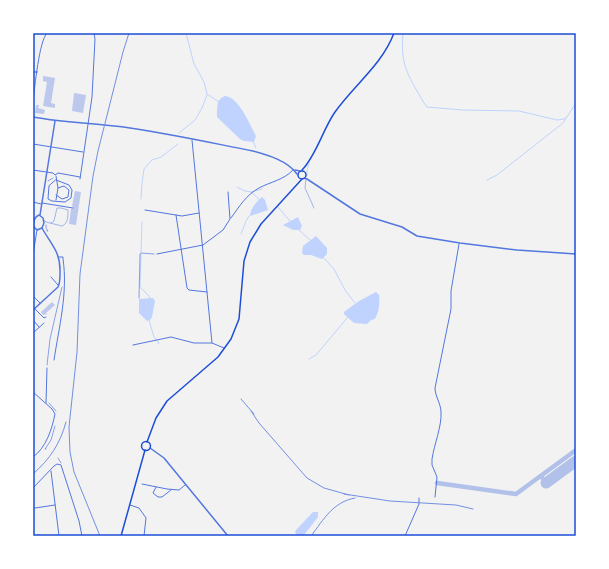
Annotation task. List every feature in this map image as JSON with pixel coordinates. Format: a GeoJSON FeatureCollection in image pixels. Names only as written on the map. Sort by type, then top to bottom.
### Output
{"type":"FeatureCollection","features":[{"type":"Feature","properties":{"kind":"main road"},"geometry":{"type":"LineString","coordinates":[[145,450],[142,448],[142,444],[147,442],[156,418],[167,401],[214,360],[225,348],[234,334],[239,319],[244,261],[250,242],[260,224],[306,175],[305,172],[308,163],[335,112],[378,63],[394,33]]}},
{"type":"Feature","properties":{"kind":"main road"},"geometry":{"type":"LineString","coordinates":[[295,185],[298,175],[308,163]]}},
{"type":"Feature","properties":{"kind":"main road"},"geometry":{"type":"LineString","coordinates":[[301,171],[305,172]]}},
{"type":"Feature","properties":{"kind":"main road"},"geometry":{"type":"LineString","coordinates":[[298,175],[303,178]]}},
{"type":"Feature","properties":{"kind":"main road"},"geometry":{"type":"LineString","coordinates":[[145,450],[150,448],[150,445],[147,442]]}},
{"type":"Feature","properties":{"kind":"main road"},"geometry":{"type":"LineString","coordinates":[[121,536],[145,450]]}},
{"type":"Feature","properties":{"kind":"street"},"geometry":{"type":"LineString","coordinates":[[33,100],[37,72],[44,39],[47,33]]}},
{"type":"Feature","properties":{"kind":"street"},"geometry":{"type":"LineString","coordinates":[[33,170],[55,175],[58,173],[80,178],[93,77],[94,33]]}},
{"type":"Feature","properties":{"kind":"street"},"geometry":{"type":"LineString","coordinates":[[33,116],[55,121],[129,128],[192,139],[264,154],[278,159],[294,169],[301,171]]}},
{"type":"Feature","properties":{"kind":"street"},"geometry":{"type":"LineString","coordinates":[[40,216],[55,121]]}},
{"type":"Feature","properties":{"kind":"street"},"geometry":{"type":"LineString","coordinates":[[192,139],[212,343]]}},
{"type":"Feature","properties":{"kind":"street"},"geometry":{"type":"LineString","coordinates":[[33,144],[84,152]]}},
{"type":"Feature","properties":{"kind":"street"},"geometry":{"type":"LineString","coordinates":[[294,169],[298,175]]}},
{"type":"Feature","properties":{"kind":"street"},"geometry":{"type":"LineString","coordinates":[[157,254],[203,245],[223,230],[243,200],[254,191],[280,179],[294,169]]}},
{"type":"Feature","properties":{"kind":"street"},"geometry":{"type":"LineString","coordinates":[[55,175],[58,188],[56,202]]}},
{"type":"Feature","properties":{"kind":"street"},"geometry":{"type":"LineString","coordinates":[[306,175],[307,179]]}},
{"type":"Feature","properties":{"kind":"street"},"geometry":{"type":"LineString","coordinates":[[303,178],[307,179],[360,214],[402,227],[417,236],[517,250],[576,254]]}},
{"type":"Feature","properties":{"kind":"street"},"geometry":{"type":"LineString","coordinates":[[56,180],[69,185],[72,190],[71,198],[67,202],[56,202],[49,200],[48,196],[50,185],[56,180]]}},
{"type":"Feature","properties":{"kind":"street"},"geometry":{"type":"LineString","coordinates":[[56,195],[62,199],[68,197],[69,190],[64,186],[58,188]]}},
{"type":"Feature","properties":{"kind":"street"},"geometry":{"type":"LineString","coordinates":[[228,192],[230,219]]}},
{"type":"Feature","properties":{"kind":"street"},"geometry":{"type":"LineString","coordinates":[[33,202],[73,208]]}},
{"type":"Feature","properties":{"kind":"street"},"geometry":{"type":"LineString","coordinates":[[144,210],[182,216],[200,213]]}},
{"type":"Feature","properties":{"kind":"street"},"geometry":{"type":"LineString","coordinates":[[176,215],[188,289],[208,292]]}},
{"type":"Feature","properties":{"kind":"street"},"geometry":{"type":"LineString","coordinates":[[38,230],[34,227],[33,222],[34,218],[40,216]]}},
{"type":"Feature","properties":{"kind":"street"},"geometry":{"type":"LineString","coordinates":[[38,230],[42,228],[45,223],[43,218],[40,216]]}},
{"type":"Feature","properties":{"kind":"street"},"geometry":{"type":"LineString","coordinates":[[42,228],[59,257],[61,265],[59,286],[34,309],[44,318],[46,317]]}},
{"type":"Feature","properties":{"kind":"street"},"geometry":{"type":"LineString","coordinates":[[33,255],[38,230]]}},
{"type":"Feature","properties":{"kind":"street"},"geometry":{"type":"LineString","coordinates":[[435,497],[437,477],[432,462],[442,414],[435,388],[451,309],[451,291],[460,243]]}},
{"type":"Feature","properties":{"kind":"street"},"geometry":{"type":"LineString","coordinates":[[54,360],[65,289],[63,257],[59,257]]}},
{"type":"Feature","properties":{"kind":"street"},"geometry":{"type":"LineString","coordinates":[[50,277],[59,286]]}},
{"type":"Feature","properties":{"kind":"street"},"geometry":{"type":"LineString","coordinates":[[33,296],[40,303]]}},
{"type":"Feature","properties":{"kind":"street"},"geometry":{"type":"LineString","coordinates":[[33,320],[39,327]]}},
{"type":"Feature","properties":{"kind":"street"},"geometry":{"type":"LineString","coordinates":[[33,333],[44,323]]}},
{"type":"Feature","properties":{"kind":"street"},"geometry":{"type":"LineString","coordinates":[[133,345],[171,337],[194,342],[212,343],[225,348]]}},
{"type":"Feature","properties":{"kind":"street"},"geometry":{"type":"LineString","coordinates":[[46,403],[47,368]]}},
{"type":"Feature","properties":{"kind":"street"},"geometry":{"type":"LineString","coordinates":[[33,392],[54,412],[45,444],[42,450],[33,457]]}},
{"type":"Feature","properties":{"kind":"street"},"geometry":{"type":"LineString","coordinates":[[150,448],[164,458],[228,536]]}},
{"type":"Feature","properties":{"kind":"street"},"geometry":{"type":"LineString","coordinates":[[33,488],[56,465],[59,464],[62,466],[79,521],[82,536]]}},
{"type":"Feature","properties":{"kind":"street"},"geometry":{"type":"LineString","coordinates":[[50,470],[52,473],[59,536]]}},
{"type":"Feature","properties":{"kind":"street"},"geometry":{"type":"LineString","coordinates":[[142,484],[171,490],[179,490],[186,485]]}},
{"type":"Feature","properties":{"kind":"street"},"geometry":{"type":"LineString","coordinates":[[156,487],[153,493],[158,497],[162,497],[171,490]]}},
{"type":"Feature","properties":{"kind":"street"},"geometry":{"type":"LineString","coordinates":[[405,536],[419,504],[419,498]]}},
{"type":"Feature","properties":{"kind":"street"},"geometry":{"type":"LineString","coordinates":[[35,508],[55,505]]}},
{"type":"Feature","properties":{"kind":"street"},"geometry":{"type":"LineString","coordinates":[[129,505],[139,508],[146,518],[144,536]]}},
{"type":"Feature","properties":{"kind":"street"},"geometry":{"type":"LineString","coordinates":[[33,536],[38,535]]}},
{"type":"Feature","properties":{"kind":"lane"},"geometry":{"type":"LineString","coordinates":[[307,179],[305,181],[305,188],[314,208]]}},
{"type":"Feature","properties":{"kind":"lane"},"geometry":{"type":"LineString","coordinates":[[45,223],[64,226],[67,223],[68,210],[57,208],[54,221],[51,223]]}},
{"type":"Feature","properties":{"kind":"path"},"geometry":{"type":"LineString","coordinates":[[138,298],[140,254],[154,254]]}},
{"type":"Feature","properties":{"kind":"path"},"geometry":{"type":"LineString","coordinates":[[47,368],[50,339],[62,284]]}},
{"type":"Feature","properties":{"kind":"water"},"geometry":{"type":"Polygon","coordinates":[[[225,96],[235,101],[244,112],[256,136],[254,142],[240,139],[217,117],[218,102],[225,96]]]}},
{"type":"Feature","properties":{"kind":"water"},"geometry":{"type":"Polygon","coordinates":[[[262,197],[265,200],[268,210],[250,216],[252,208],[262,197]]]}},
{"type":"Feature","properties":{"kind":"water"},"geometry":{"type":"Polygon","coordinates":[[[298,217],[302,226],[300,230],[293,230],[283,225],[298,217]]]}},
{"type":"Feature","properties":{"kind":"water"},"geometry":{"type":"Polygon","coordinates":[[[316,236],[327,248],[327,254],[322,259],[311,255],[304,255],[302,253],[303,246],[316,236]]]}},
{"type":"Feature","properties":{"kind":"water"},"geometry":{"type":"Polygon","coordinates":[[[376,292],[379,295],[379,302],[375,319],[371,320],[367,324],[354,323],[344,314],[344,312],[359,301],[376,292]]]}},
{"type":"Feature","properties":{"kind":"water"},"geometry":{"type":"Polygon","coordinates":[[[153,298],[155,301],[152,317],[147,321],[139,313],[139,299],[153,298]]]}},
{"type":"Feature","properties":{"kind":"water"},"geometry":{"type":"Polygon","coordinates":[[[313,512],[318,512],[318,517],[304,535],[297,536],[295,532],[297,529],[313,512]]]}},
{"type":"Feature","properties":{"kind":"building"},"geometry":{"type":"Polygon","coordinates":[[[43,76],[55,78],[51,103],[55,104],[55,108],[43,106],[47,82],[43,81],[43,76]]]}},
{"type":"Feature","properties":{"kind":"building"},"geometry":{"type":"Polygon","coordinates":[[[74,93],[86,95],[83,113],[72,111],[74,93]]]}},
{"type":"Feature","properties":{"kind":"building"},"geometry":{"type":"Polygon","coordinates":[[[36,105],[39,105],[38,108],[45,110],[44,114],[35,113],[36,105]]]}},
{"type":"Feature","properties":{"kind":"building"},"geometry":{"type":"Polygon","coordinates":[[[75,191],[81,192],[76,225],[69,224],[75,191]]]}},
{"type":"Feature","properties":{"kind":"building"},"geometry":{"type":"Polygon","coordinates":[[[52,302],[55,305],[46,313],[47,314],[43,315],[41,312],[52,302]]]}},
{"type":"Feature","properties":{"kind":"waterway"},"geometry":{"type":"LineString","coordinates":[[186,33],[194,64],[204,82],[207,94],[219,102]]}},
{"type":"Feature","properties":{"kind":"waterway"},"geometry":{"type":"LineString","coordinates":[[403,33],[403,57],[406,70],[427,107],[462,110],[519,111],[557,120],[567,117]]}},
{"type":"Feature","properties":{"kind":"waterway"},"geometry":{"type":"LineString","coordinates":[[179,133],[195,120],[207,95]]}},
{"type":"Feature","properties":{"kind":"waterway"},"geometry":{"type":"LineString","coordinates":[[487,180],[497,175],[563,123],[576,103]]}},
{"type":"Feature","properties":{"kind":"waterway"},"geometry":{"type":"LineString","coordinates":[[253,141],[256,148]]}},
{"type":"Feature","properties":{"kind":"waterway"},"geometry":{"type":"LineString","coordinates":[[141,199],[144,169],[152,160],[161,157],[178,144]]}},
{"type":"Feature","properties":{"kind":"waterway"},"geometry":{"type":"LineString","coordinates":[[307,176],[309,164]]}},
{"type":"Feature","properties":{"kind":"waterway"},"geometry":{"type":"LineString","coordinates":[[237,187],[251,192]]}},
{"type":"Feature","properties":{"kind":"waterway"},"geometry":{"type":"LineString","coordinates":[[260,200],[251,192],[262,189]]}},
{"type":"Feature","properties":{"kind":"waterway"},"geometry":{"type":"LineString","coordinates":[[278,207],[290,221]]}},
{"type":"Feature","properties":{"kind":"waterway"},"geometry":{"type":"LineString","coordinates":[[241,234],[249,216]]}},
{"type":"Feature","properties":{"kind":"waterway"},"geometry":{"type":"LineString","coordinates":[[141,252],[142,222]]}},
{"type":"Feature","properties":{"kind":"waterway"},"geometry":{"type":"LineString","coordinates":[[299,230],[310,240]]}},
{"type":"Feature","properties":{"kind":"waterway"},"geometry":{"type":"LineString","coordinates":[[141,254],[140,287],[149,296],[150,300]]}},
{"type":"Feature","properties":{"kind":"waterway"},"geometry":{"type":"LineString","coordinates":[[323,257],[334,269],[345,290],[355,303]]}},
{"type":"Feature","properties":{"kind":"waterway"},"geometry":{"type":"LineString","coordinates":[[309,359],[316,355],[348,317]]}},
{"type":"Feature","properties":{"kind":"waterway"},"geometry":{"type":"LineString","coordinates":[[149,320],[154,337],[159,343],[158,344]]}},
{"type":"Feature","properties":{"kind":"taxiway"},"geometry":{"type":"LineString","coordinates":[[437,483],[516,494],[576,450]]}},
{"type":"Feature","properties":{"kind":"taxiway"},"geometry":{"type":"LineString","coordinates":[[541,476],[546,483]]}},
{"type":"Feature","properties":{"kind":"runway"},"geometry":{"type":"LineString","coordinates":[[546,483],[576,461]]}},
{"type":"Feature","properties":{"kind":"railway"},"geometry":{"type":"LineString","coordinates":[[100,536],[74,472],[70,452],[69,427],[77,352],[80,274],[93,176],[98,151],[129,33]]}},
{"type":"Feature","properties":{"kind":"railway"},"geometry":{"type":"LineString","coordinates":[[241,399],[254,414]]}},
{"type":"Feature","properties":{"kind":"railway"},"geometry":{"type":"LineString","coordinates":[[251,411],[259,423],[307,478],[324,488],[349,495]]}},
{"type":"Feature","properties":{"kind":"railway"},"geometry":{"type":"LineString","coordinates":[[33,474],[54,451],[66,422]]}},
{"type":"Feature","properties":{"kind":"railway"},"geometry":{"type":"LineString","coordinates":[[344,494],[390,501],[456,505],[473,509]]}},
{"type":"Feature","properties":{"kind":"railway"},"geometry":{"type":"LineString","coordinates":[[311,536],[335,507],[347,500],[355,498]]}}]}
